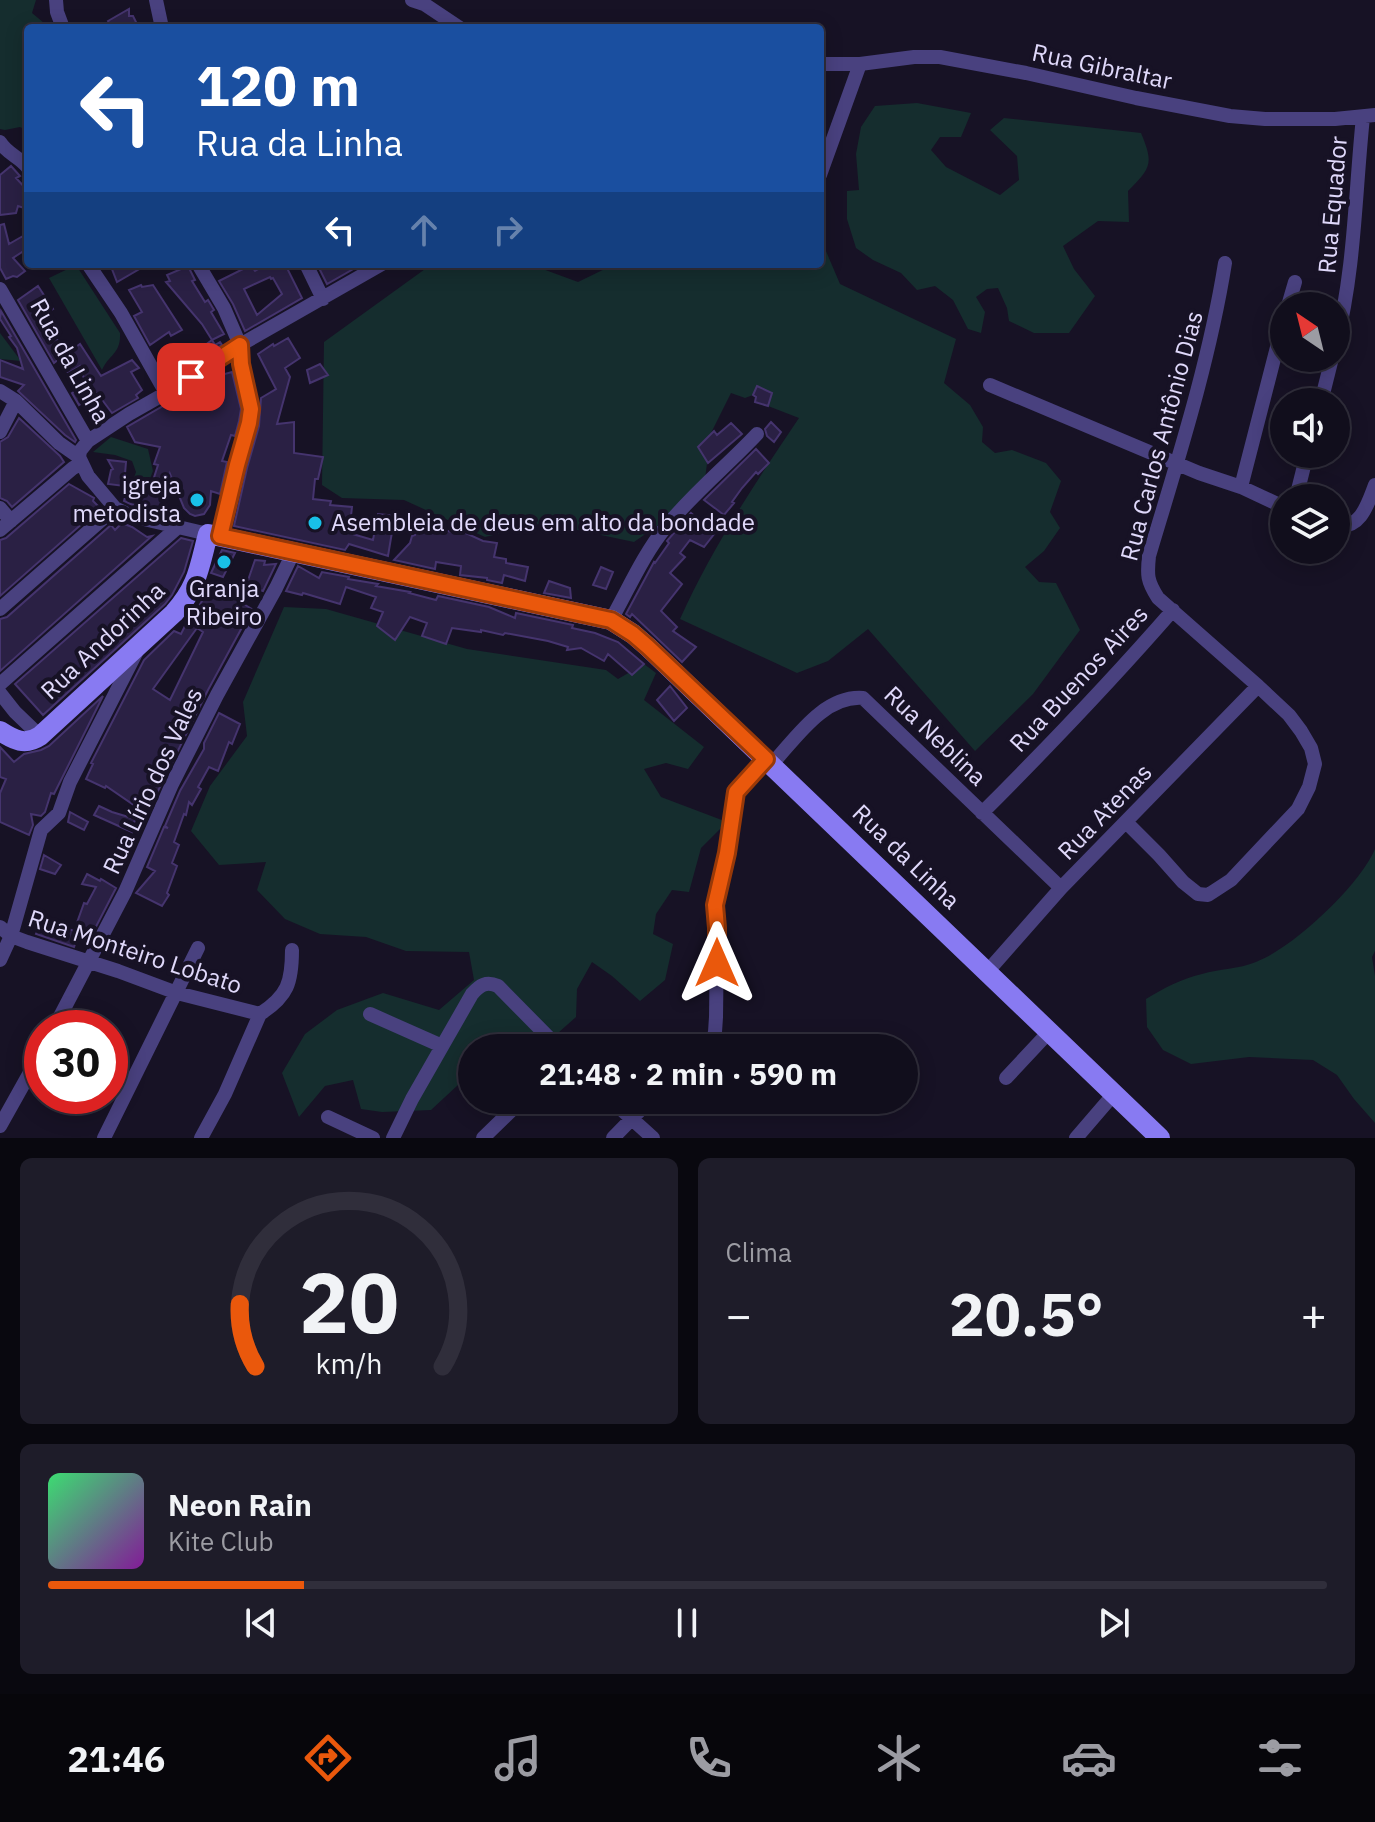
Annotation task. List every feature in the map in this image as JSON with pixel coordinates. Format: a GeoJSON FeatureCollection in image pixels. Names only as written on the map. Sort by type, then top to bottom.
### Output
{"type":"FeatureCollection","features":[{"type":"Feature","properties":{"kind":"street"},"geometry":{"type":"LineString","coordinates":[[56,0],[62,24]]}},
{"type":"Feature","properties":{"kind":"street"},"geometry":{"type":"LineString","coordinates":[[156,0],[161,24]]}},
{"type":"Feature","properties":{"kind":"street"},"geometry":{"type":"LineString","coordinates":[[412,0],[424,4],[454,24]]}},
{"type":"Feature","properties":{"kind":"street","name":"Rua Gibraltar"},"geometry":{"type":"LineString","coordinates":[[824,64],[940,57],[1230,116],[1265,119],[1369,116]]}},
{"type":"Feature","properties":{"kind":"street"},"geometry":{"type":"LineString","coordinates":[[824,164],[860,64]]}},
{"type":"Feature","properties":{"kind":"street","name":"Rua Equador"},"geometry":{"type":"LineString","coordinates":[[1347,292],[1357,175],[1369,116]]}},
{"type":"Feature","properties":{"kind":"street"},"geometry":{"type":"LineString","coordinates":[[0,142],[5,150],[24,163]]}},
{"type":"Feature","properties":{"kind":"street","name":"Rua Carlos Antônio Dias"},"geometry":{"type":"LineString","coordinates":[[1173,610],[1150,587],[1147,574],[1149,556],[1212,330],[1225,263]]}},
{"type":"Feature","properties":{"kind":"street"},"geometry":{"type":"LineString","coordinates":[[91,268],[121,313],[166,393]]}},
{"type":"Feature","properties":{"kind":"street"},"geometry":{"type":"LineString","coordinates":[[200,268],[224,308],[240,345],[251,409],[214,535]]}},
{"type":"Feature","properties":{"kind":"street"},"geometry":{"type":"LineString","coordinates":[[308,268],[323,299]]}},
{"type":"Feature","properties":{"kind":"street"},"geometry":{"type":"LineString","coordinates":[[88,441],[240,345],[375,268]]}},
{"type":"Feature","properties":{"kind":"street"},"geometry":{"type":"LineString","coordinates":[[1292,292],[1295,282]]}},
{"type":"Feature","properties":{"kind":"street","name":"Rua da Linha"},"geometry":{"type":"LineString","coordinates":[[0,289],[88,441],[80,451],[78,463]]}},
{"type":"Feature","properties":{"kind":"street"},"geometry":{"type":"LineString","coordinates":[[1241,487],[1271,372]]}},
{"type":"Feature","properties":{"kind":"street"},"geometry":{"type":"LineString","coordinates":[[990,385],[1270,500]]}},
{"type":"Feature","properties":{"kind":"street","name":"Rua da Linha"},"geometry":{"type":"LineString","coordinates":[[0,391],[16,401],[59,443],[115,508],[131,516],[611,620],[633,634],[1160,1138]]}},
{"type":"Feature","properties":{"kind":"street"},"geometry":{"type":"LineString","coordinates":[[0,432],[16,401]]}},
{"type":"Feature","properties":{"kind":"street"},"geometry":{"type":"LineString","coordinates":[[611,620],[667,525],[757,434]]}},
{"type":"Feature","properties":{"kind":"street"},"geometry":{"type":"LineString","coordinates":[[0,508],[6,526],[78,463]]}},
{"type":"Feature","properties":{"kind":"street"},"geometry":{"type":"LineString","coordinates":[[1350,525],[1367,507],[1375,485]]}},
{"type":"Feature","properties":{"kind":"street"},"geometry":{"type":"LineString","coordinates":[[0,609],[115,508]]}},
{"type":"Feature","properties":{"kind":"street"},"geometry":{"type":"LineString","coordinates":[[0,684],[178,527]]}},
{"type":"Feature","properties":{"kind":"street","name":"Rua Andorinha"},"geometry":{"type":"LineString","coordinates":[[34,739],[174,613],[194,587],[214,535]]}},
{"type":"Feature","properties":{"kind":"street","name":"Rua Lírio dos Vales"},"geometry":{"type":"LineString","coordinates":[[63,1010],[125,892],[204,720],[293,553]]}},
{"type":"Feature","properties":{"kind":"street"},"geometry":{"type":"LineString","coordinates":[[1126,822],[1183,882],[1198,894],[1208,895],[1231,880],[1298,809],[1309,787],[1315,764],[1311,748],[1289,715],[1173,610]]}},
{"type":"Feature","properties":{"kind":"street","name":"Rua Buenos Aires"},"geometry":{"type":"LineString","coordinates":[[982,813],[1093,699],[1173,610]]}},
{"type":"Feature","properties":{"kind":"street"},"geometry":{"type":"LineString","coordinates":[[0,960],[6,932],[41,830],[59,813],[70,782],[141,643]]}},
{"type":"Feature","properties":{"kind":"street","name":"Rua Atenas"},"geometry":{"type":"LineString","coordinates":[[987,972],[1061,888],[1258,686]]}},
{"type":"Feature","properties":{"kind":"street"},"geometry":{"type":"LineString","coordinates":[[0,693],[34,739],[19,742],[0,731]]}},
{"type":"Feature","properties":{"kind":"street","name":"Rua Neblina"},"geometry":{"type":"LineString","coordinates":[[769,762],[825,710],[852,697],[863,698],[1061,888]]}},
{"type":"Feature","properties":{"kind":"street"},"geometry":{"type":"LineString","coordinates":[[714,1034],[715,905],[736,792],[769,762]]}},
{"type":"Feature","properties":{"kind":"street","name":"Rua Monteiro Lobato"},"geometry":{"type":"LineString","coordinates":[[6,932],[177,993],[260,1014]]}},
{"type":"Feature","properties":{"kind":"street"},"geometry":{"type":"LineString","coordinates":[[104,1138],[198,948]]}},
{"type":"Feature","properties":{"kind":"street"},"geometry":{"type":"LineString","coordinates":[[201,1138],[225,1094],[260,1014],[273,1006],[290,983],[292,950]]}},
{"type":"Feature","properties":{"kind":"street"},"geometry":{"type":"LineString","coordinates":[[393,1138],[412,1099],[479,986],[491,983],[498,986],[546,1034]]}},
{"type":"Feature","properties":{"kind":"street"},"geometry":{"type":"LineString","coordinates":[[370,1014],[442,1046]]}},
{"type":"Feature","properties":{"kind":"street"},"geometry":{"type":"LineString","coordinates":[[1006,1078],[1049,1032]]}},
{"type":"Feature","properties":{"kind":"street"},"geometry":{"type":"LineString","coordinates":[[0,1126],[24,1083]]}},
{"type":"Feature","properties":{"kind":"street"},"geometry":{"type":"LineString","coordinates":[[1076,1138],[1113,1095]]}},
{"type":"Feature","properties":{"kind":"street"},"geometry":{"type":"LineString","coordinates":[[483,1138],[508,1114]]}},
{"type":"Feature","properties":{"kind":"street"},"geometry":{"type":"LineString","coordinates":[[626,1114],[653,1138]]}},
{"type":"Feature","properties":{"kind":"street"},"geometry":{"type":"LineString","coordinates":[[613,1138],[636,1114]]}},
{"type":"Feature","properties":{"kind":"street"},"geometry":{"type":"LineString","coordinates":[[328,1117],[373,1138]]}},
{"type":"Feature","properties":{"kind":"green space"},"geometry":{"type":"Polygon","coordinates":[[[0,0],[36,0],[32,13],[45,24],[24,24],[24,129],[0,129],[0,0]]]}},
{"type":"Feature","properties":{"kind":"green space"},"geometry":{"type":"Polygon","coordinates":[[[917,103],[971,113],[961,137],[940,137],[931,150],[946,167],[1000,195],[1019,180],[1017,156],[990,130],[1004,118],[1141,133],[1149,159],[1146,171],[1128,191],[1129,222],[1098,221],[1063,246],[1074,269],[1095,296],[1069,333],[1034,333],[1009,321],[998,288],[987,289],[976,297],[985,312],[981,333],[968,329],[953,300],[935,286],[917,290],[901,273],[856,248],[847,219],[847,191],[859,190],[856,154],[861,127],[875,106],[917,103]]]}},
{"type":"Feature","properties":{"kind":"green space"},"geometry":{"type":"Polygon","coordinates":[[[824,246],[840,284],[956,339],[944,383],[970,405],[983,427],[982,442],[995,453],[1012,450],[1046,463],[1061,481],[1050,512],[1060,528],[1044,551],[1025,567],[1039,582],[1056,583],[1080,630],[1033,694],[975,751],[868,629],[828,661],[797,673],[680,619],[720,541],[799,418],[768,406],[772,393],[757,386],[753,395],[745,398],[731,393],[711,433],[703,494],[634,542],[544,523],[485,537],[404,500],[342,498],[322,485],[324,342],[426,268],[540,268],[578,282],[607,268],[824,268],[824,246]]]}},
{"type":"Feature","properties":{"kind":"green space"},"geometry":{"type":"Polygon","coordinates":[[[70,268],[78,268],[120,333],[117,350],[102,370],[49,278],[70,268]]]}},
{"type":"Feature","properties":{"kind":"green space"},"geometry":{"type":"Polygon","coordinates":[[[0,333],[21,361],[0,359],[0,333]]]}},
{"type":"Feature","properties":{"kind":"green space"},"geometry":{"type":"Polygon","coordinates":[[[111,437],[148,449],[153,471],[146,489],[131,486],[136,472],[132,461],[93,452],[111,437]]]}},
{"type":"Feature","properties":{"kind":"green space"},"geometry":{"type":"Polygon","coordinates":[[[284,607],[326,609],[467,649],[606,670],[618,679],[644,664],[656,673],[644,700],[704,747],[688,769],[666,763],[644,769],[661,797],[727,822],[701,848],[689,892],[672,890],[656,914],[653,934],[673,944],[665,980],[640,1001],[592,962],[577,989],[576,1017],[557,1034],[458,1034],[458,1085],[431,1110],[382,1112],[361,1109],[353,1080],[325,1086],[299,1117],[282,1073],[305,1034],[337,1010],[383,993],[439,1010],[474,980],[469,952],[406,951],[366,937],[320,934],[285,919],[257,890],[266,862],[219,865],[191,831],[210,786],[247,736],[243,702],[284,607]]]}},
{"type":"Feature","properties":{"kind":"green space"},"geometry":{"type":"Polygon","coordinates":[[[1375,849],[1375,951],[1372,957],[1375,976],[1375,1123],[1337,1075],[1313,1060],[1249,1057],[1191,1064],[1163,1050],[1147,1027],[1146,999],[1187,978],[1256,962],[1288,944],[1341,897],[1375,849]]]}},
{"type":"Feature","properties":{"kind":"building"},"geometry":{"type":"Polygon","coordinates":[[[129,9],[129,16],[133,16],[136,22],[110,24],[108,21],[129,9]]]}},
{"type":"Feature","properties":{"kind":"building"},"geometry":{"type":"Polygon","coordinates":[[[11,166],[20,176],[16,178],[24,187],[24,208],[18,206],[16,213],[0,215],[0,175],[11,166]]]}},
{"type":"Feature","properties":{"kind":"building"},"geometry":{"type":"Polygon","coordinates":[[[4,224],[9,244],[23,236],[24,251],[13,258],[25,271],[17,277],[6,279],[0,268],[0,225],[4,224]]]}},
{"type":"Feature","properties":{"kind":"building"},"geometry":{"type":"Polygon","coordinates":[[[112,268],[141,268],[117,282],[112,268]]]}},
{"type":"Feature","properties":{"kind":"building"},"geometry":{"type":"Polygon","coordinates":[[[189,268],[195,280],[192,281],[205,302],[208,300],[224,334],[212,340],[166,282],[170,281],[167,275],[189,268]]]}},
{"type":"Feature","properties":{"kind":"building"},"geometry":{"type":"Polygon","coordinates":[[[245,268],[255,271],[260,268],[287,268],[302,298],[245,331],[219,281],[245,268]],[[273,278],[244,289],[257,315],[282,294],[273,278]]]}},
{"type":"Feature","properties":{"kind":"building"},"geometry":{"type":"Polygon","coordinates":[[[319,268],[355,268],[327,284],[319,268]]]}},
{"type":"Feature","properties":{"kind":"building"},"geometry":{"type":"Polygon","coordinates":[[[141,285],[153,285],[182,330],[171,336],[169,332],[150,345],[134,316],[142,312],[129,290],[141,285]]]}},
{"type":"Feature","properties":{"kind":"building"},"geometry":{"type":"Polygon","coordinates":[[[38,286],[53,309],[50,311],[56,327],[49,330],[68,353],[80,344],[101,376],[132,360],[139,368],[131,372],[142,390],[136,395],[138,398],[112,413],[97,393],[79,405],[72,393],[86,385],[80,366],[68,373],[59,359],[54,363],[18,300],[38,286]]]}},
{"type":"Feature","properties":{"kind":"building"},"geometry":{"type":"Polygon","coordinates":[[[1,311],[75,442],[18,391],[24,385],[0,377],[0,360],[23,369],[17,348],[0,319],[1,311]]]}},
{"type":"Feature","properties":{"kind":"building"},"geometry":{"type":"Polygon","coordinates":[[[288,338],[300,358],[285,368],[290,377],[277,424],[294,422],[294,453],[323,457],[318,479],[315,479],[313,499],[331,501],[330,505],[352,507],[349,533],[373,540],[378,514],[397,516],[388,556],[349,544],[345,550],[234,526],[259,426],[261,398],[276,389],[258,354],[288,338]]]}},
{"type":"Feature","properties":{"kind":"building"},"geometry":{"type":"Polygon","coordinates":[[[212,340],[215,345],[220,342],[222,345],[170,379],[164,369],[182,357],[184,361],[206,350],[204,346],[212,340]]]}},
{"type":"Feature","properties":{"kind":"building"},"geometry":{"type":"Polygon","coordinates":[[[320,364],[328,375],[310,383],[307,370],[320,364]]]}},
{"type":"Feature","properties":{"kind":"building"},"geometry":{"type":"Polygon","coordinates":[[[232,372],[241,409],[239,421],[222,461],[227,462],[220,494],[211,491],[210,505],[204,514],[195,516],[184,508],[170,474],[163,512],[143,509],[124,501],[128,487],[149,493],[160,447],[135,442],[127,427],[175,399],[178,402],[182,399],[189,410],[206,400],[200,390],[221,375],[232,372]]]}},
{"type":"Feature","properties":{"kind":"building"},"geometry":{"type":"Polygon","coordinates":[[[757,386],[772,393],[768,406],[755,402],[753,395],[757,386]]]}},
{"type":"Feature","properties":{"kind":"building"},"geometry":{"type":"Polygon","coordinates":[[[19,418],[64,462],[12,507],[0,498],[0,442],[8,437],[19,418]]]}},
{"type":"Feature","properties":{"kind":"building"},"geometry":{"type":"Polygon","coordinates":[[[771,422],[781,432],[774,442],[765,429],[771,422]]]}},
{"type":"Feature","properties":{"kind":"building"},"geometry":{"type":"Polygon","coordinates":[[[731,423],[742,434],[708,463],[698,447],[714,431],[717,435],[731,423]]]}},
{"type":"Feature","properties":{"kind":"building"},"geometry":{"type":"Polygon","coordinates":[[[756,449],[769,463],[742,488],[724,515],[704,500],[756,449]]]}},
{"type":"Feature","properties":{"kind":"building"},"geometry":{"type":"Polygon","coordinates":[[[108,460],[126,462],[124,486],[108,484],[113,469],[108,460]]]}},
{"type":"Feature","properties":{"kind":"building"},"geometry":{"type":"Polygon","coordinates":[[[69,484],[94,498],[93,501],[100,508],[0,596],[0,540],[69,484]]]}},
{"type":"Feature","properties":{"kind":"building"},"geometry":{"type":"Polygon","coordinates":[[[691,513],[715,533],[704,547],[690,540],[680,553],[685,557],[670,573],[682,584],[661,611],[677,627],[673,631],[696,647],[682,662],[632,614],[630,617],[626,614],[654,562],[669,543],[667,541],[691,513]]]}},
{"type":"Feature","properties":{"kind":"building"},"geometry":{"type":"Polygon","coordinates":[[[419,518],[451,532],[450,524],[462,525],[461,531],[483,541],[497,543],[494,557],[528,567],[525,581],[504,575],[502,583],[460,575],[461,566],[436,562],[435,569],[394,560],[415,535],[419,518]]]}},
{"type":"Feature","properties":{"kind":"building"},"geometry":{"type":"Polygon","coordinates":[[[122,523],[147,537],[152,536],[0,671],[0,619],[7,617],[111,525],[115,530],[122,523]]]}},
{"type":"Feature","properties":{"kind":"building"},"geometry":{"type":"Polygon","coordinates":[[[181,538],[193,541],[184,572],[165,604],[43,715],[15,684],[181,538]]]}},
{"type":"Feature","properties":{"kind":"building","name":"Granja Ribeiro"},"geometry":{"type":"Polygon","coordinates":[[[222,550],[235,553],[223,577],[211,573],[222,550]]]}},
{"type":"Feature","properties":{"kind":"building"},"geometry":{"type":"Polygon","coordinates":[[[255,560],[265,561],[264,565],[276,564],[263,591],[246,586],[255,560]]]}},
{"type":"Feature","properties":{"kind":"building"},"geometry":{"type":"Polygon","coordinates":[[[298,566],[319,578],[322,572],[436,600],[438,596],[489,607],[515,618],[516,613],[573,625],[572,628],[618,642],[644,664],[632,675],[608,654],[604,661],[581,648],[567,650],[568,647],[548,641],[481,630],[452,628],[446,644],[422,636],[427,623],[410,617],[395,640],[377,626],[383,612],[371,608],[376,597],[346,587],[340,604],[286,591],[298,566]]]}},
{"type":"Feature","properties":{"kind":"building"},"geometry":{"type":"Polygon","coordinates":[[[601,567],[613,572],[606,589],[593,585],[601,567]]]}},
{"type":"Feature","properties":{"kind":"building"},"geometry":{"type":"Polygon","coordinates":[[[549,581],[570,588],[571,598],[544,593],[549,581]]]}},
{"type":"Feature","properties":{"kind":"building"},"geometry":{"type":"Polygon","coordinates":[[[211,585],[252,609],[156,795],[144,812],[106,786],[86,779],[91,763],[144,660],[174,631],[181,634],[191,614],[194,615],[211,585]],[[197,628],[153,689],[170,700],[203,632],[197,628]]]}},
{"type":"Feature","properties":{"kind":"building"},"geometry":{"type":"Polygon","coordinates":[[[670,686],[687,708],[674,721],[657,700],[670,686]]]}},
{"type":"Feature","properties":{"kind":"building"},"geometry":{"type":"Polygon","coordinates":[[[103,696],[54,794],[51,793],[45,812],[41,816],[31,814],[33,825],[29,835],[0,822],[0,793],[6,779],[0,777],[0,747],[14,762],[24,754],[41,750],[103,696]]]}},
{"type":"Feature","properties":{"kind":"building"},"geometry":{"type":"Polygon","coordinates":[[[219,713],[240,724],[218,771],[209,767],[192,805],[189,802],[174,842],[179,845],[172,863],[177,866],[167,893],[169,895],[162,906],[136,893],[155,871],[147,867],[164,827],[168,828],[165,826],[180,791],[204,749],[219,713]]]}},
{"type":"Feature","properties":{"kind":"building"},"geometry":{"type":"Polygon","coordinates":[[[99,806],[135,819],[132,832],[94,815],[99,806]]]}},
{"type":"Feature","properties":{"kind":"building"},"geometry":{"type":"Polygon","coordinates":[[[70,812],[88,822],[84,830],[68,822],[70,812]]]}},
{"type":"Feature","properties":{"kind":"building"},"geometry":{"type":"Polygon","coordinates":[[[44,855],[61,865],[55,874],[40,869],[44,855]]]}},
{"type":"Feature","properties":{"kind":"building"},"geometry":{"type":"Polygon","coordinates":[[[87,874],[116,888],[88,942],[77,939],[74,947],[36,934],[44,915],[55,924],[74,931],[84,903],[87,904],[96,887],[82,884],[87,874]]]}},
{"type":"Feature","properties":{"kind":"place","name":"igreja metodista"},"geometry":{"type":"Point","coordinates":[197,500]}},
{"type":"Feature","properties":{"kind":"place","name":"Asembleia de deus em alto da bondade"},"geometry":{"type":"Point","coordinates":[315,523]}},
{"type":"Feature","properties":{"kind":"place","name":"Granja Ribeiro"},"geometry":{"type":"Point","coordinates":[224,562]}},
{"type":"Feature","properties":{"kind":"route"},"geometry":{"type":"LineString","coordinates":[[191,377],[240,345],[251,409],[220,536],[611,620],[648,647],[766,759],[736,792],[715,905],[717,963]]}}]}
